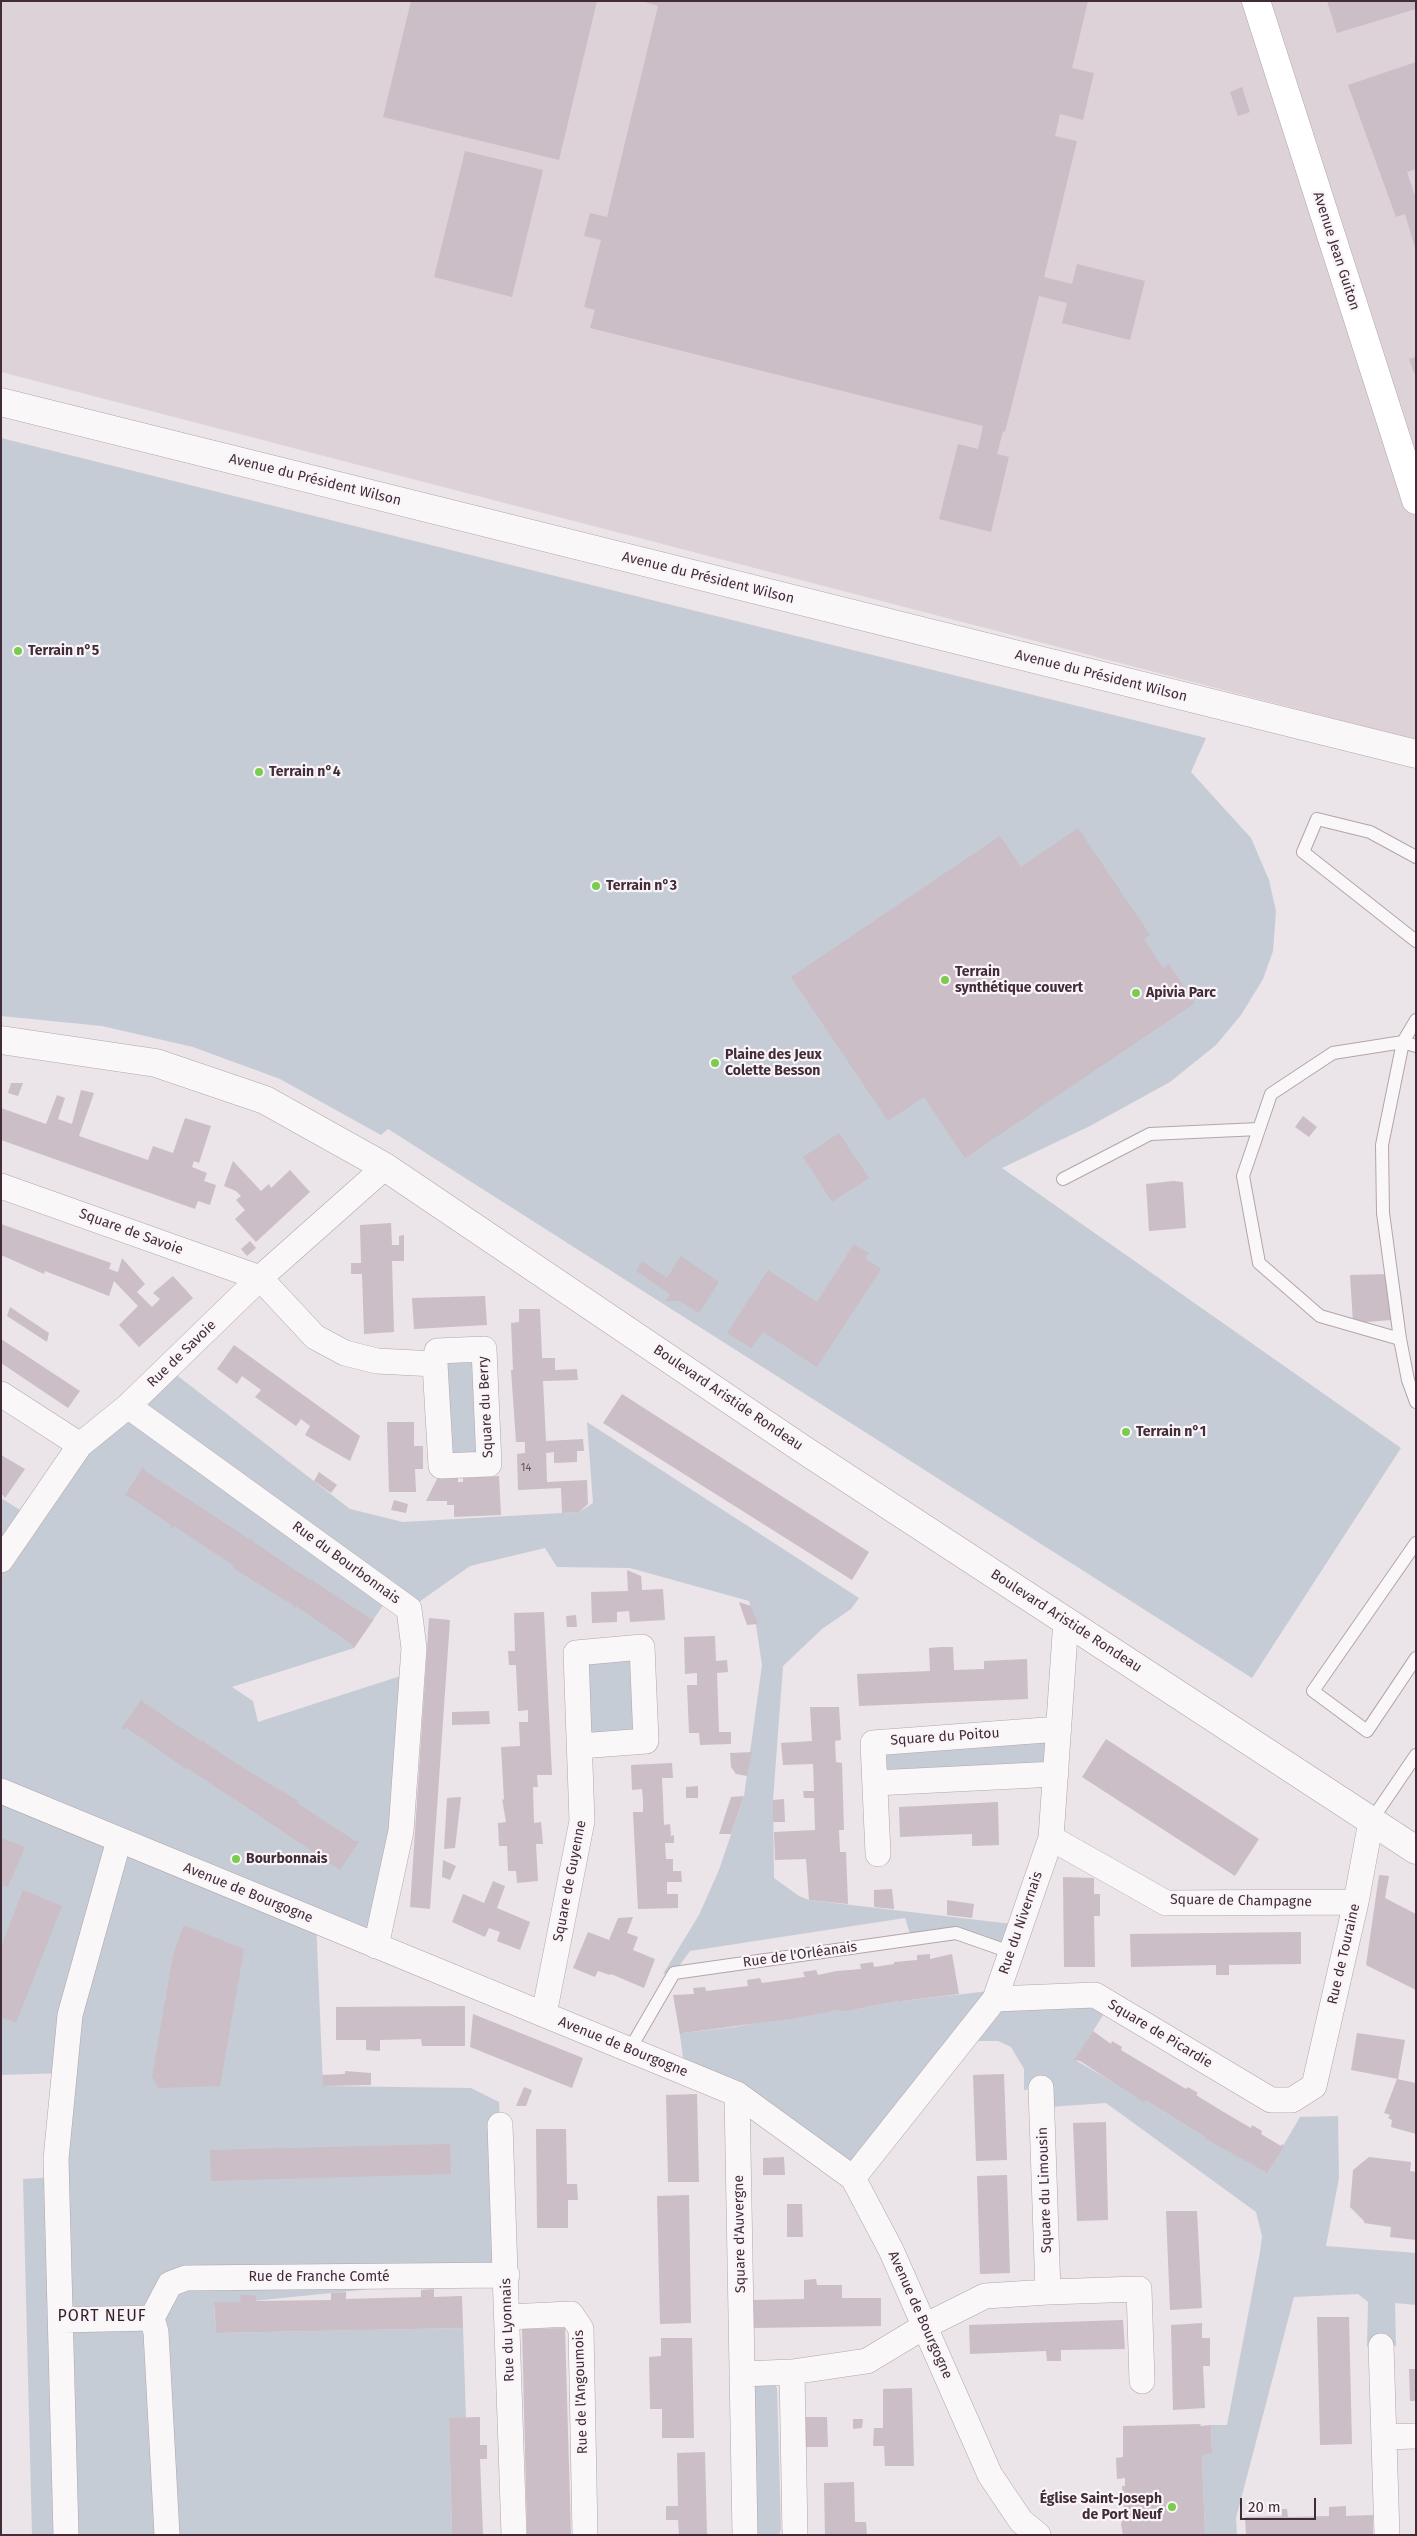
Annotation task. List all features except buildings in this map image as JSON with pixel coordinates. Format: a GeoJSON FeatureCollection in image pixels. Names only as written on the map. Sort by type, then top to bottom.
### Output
{"type":"FeatureCollection","features":[{"type":"Feature","properties":{"kind":"main road","name":"Avenue Jean Guiton"},"geometry":{"type":"LineString","coordinates":[[1256,1],[1416,500]]}},
{"type":"Feature","properties":{"kind":"street","name":"Avenue du Président Wilson"},"geometry":{"type":"LineString","coordinates":[[1,402],[1415,753]]}},
{"type":"Feature","properties":{"kind":"street","name":"Boulevard Aristide Rondeau"},"geometry":{"type":"LineString","coordinates":[[1,1040],[156,1063],[265,1100],[386,1167],[801,1448],[1416,1850]]}},
{"type":"Feature","properties":{"kind":"street","name":"Rue de Savoie"},"geometry":{"type":"LineString","coordinates":[[1,1560],[80,1445],[128,1406],[260,1278],[386,1167]]}},
{"type":"Feature","properties":{"kind":"street","name":"Square de Savoie"},"geometry":{"type":"LineString","coordinates":[[1,1186],[260,1278]]}},
{"type":"Feature","properties":{"kind":"street"},"geometry":{"type":"LineString","coordinates":[[260,1278],[315,1337],[345,1353],[376,1361],[435,1364]]}},
{"type":"Feature","properties":{"kind":"street","name":"Square du Berry"},"geometry":{"type":"LineString","coordinates":[[484,1349],[489,1464],[441,1466],[435,1364],[437,1351],[484,1349]]}},
{"type":"Feature","properties":{"kind":"street"},"geometry":{"type":"LineString","coordinates":[[1,1394],[80,1445]]}},
{"type":"Feature","properties":{"kind":"street","name":"Rue du Bourbonnais"},"geometry":{"type":"LineString","coordinates":[[128,1406],[409,1609],[414,1648],[401,1831],[376,1946]]}},
{"type":"Feature","properties":{"kind":"street","name":"Rue du Nivernais"},"geometry":{"type":"LineString","coordinates":[[853,2178],[995,1999],[1010,1952],[1052,1838],[1066,1620]]}},
{"type":"Feature","properties":{"kind":"street","name":"Square de Guyenne"},"geometry":{"type":"LineString","coordinates":[[544,2014],[582,1821],[576,1653],[642,1647],[646,1741],[580,1746]]}},
{"type":"Feature","properties":{"kind":"street","name":"Square du Poitou"},"geometry":{"type":"LineString","coordinates":[[878,1854],[873,1743],[1058,1729]]}},
{"type":"Feature","properties":{"kind":"street"},"geometry":{"type":"LineString","coordinates":[[875,1783],[1056,1774]]}},
{"type":"Feature","properties":{"kind":"street","name":"Avenue de Bourgogne"},"geometry":{"type":"LineString","coordinates":[[1,1792],[738,2094],[853,2178],[891,2250],[990,2475],[1021,2520],[1038,2535]]}},
{"type":"Feature","properties":{"kind":"street","name":"Rue de Touraine"},"geometry":{"type":"LineString","coordinates":[[1314,2086],[1356,1902],[1371,1821]]}},
{"type":"Feature","properties":{"kind":"street","name":"Square de Champagne"},"geometry":{"type":"LineString","coordinates":[[1052,1838],[1166,1903],[1356,1902]]}},
{"type":"Feature","properties":{"kind":"street"},"geometry":{"type":"LineString","coordinates":[[66,2535],[62,2320],[56,2159],[70,2015],[119,1840]]}},
{"type":"Feature","properties":{"kind":"street","name":"Square de Picardie"},"geometry":{"type":"LineString","coordinates":[[995,1999],[1096,1995],[1271,2100],[1292,2100],[1314,2086]]}},
{"type":"Feature","properties":{"kind":"street","name":"Square du Limousin"},"geometry":{"type":"LineString","coordinates":[[1042,2088],[1048,2292]]}},
{"type":"Feature","properties":{"kind":"street","name":"Square d'Auvergne"},"geometry":{"type":"LineString","coordinates":[[738,2094],[745,2535]]}},
{"type":"Feature","properties":{"kind":"street","name":"Rue du Lyonnais"},"geometry":{"type":"LineString","coordinates":[[500,2125],[507,2275],[514,2535]]}},
{"type":"Feature","properties":{"kind":"street","name":"Rue de Franche Comté"},"geometry":{"type":"LineString","coordinates":[[152,2318],[170,2284],[186,2278],[507,2275]]}},
{"type":"Feature","properties":{"kind":"street"},"geometry":{"type":"LineString","coordinates":[[742,2374],[792,2372],[867,2361],[925,2326],[985,2296],[1139,2289],[1142,2381]]}},
{"type":"Feature","properties":{"kind":"street","name":"Rue de l'Angoumois"},"geometry":{"type":"LineString","coordinates":[[508,2316],[571,2314],[581,2329],[584,2535]]}},
{"type":"Feature","properties":{"kind":"street"},"geometry":{"type":"LineString","coordinates":[[62,2320],[152,2318],[156,2332],[167,2535]]}},
{"type":"Feature","properties":{"kind":"street"},"geometry":{"type":"LineString","coordinates":[[1381,2346],[1387,2535]]}},
{"type":"Feature","properties":{"kind":"street"},"geometry":{"type":"LineString","coordinates":[[792,2372],[795,2535]]}},
{"type":"Feature","properties":{"kind":"street"},"geometry":{"type":"LineString","coordinates":[[1384,2437],[1416,2436]]}},
{"type":"Feature","properties":{"kind":"lane"},"geometry":{"type":"LineString","coordinates":[[1416,858],[1370,832],[1317,819],[1304,852],[1416,941]]}},
{"type":"Feature","properties":{"kind":"lane"},"geometry":{"type":"LineString","coordinates":[[1416,1020],[1382,1145],[1383,1213],[1400,1339],[1412,1379],[1416,1402]]}},
{"type":"Feature","properties":{"kind":"lane"},"geometry":{"type":"LineString","coordinates":[[1400,1339],[1320,1316],[1259,1263],[1244,1176],[1271,1094],[1333,1054],[1410,1044]]}},
{"type":"Feature","properties":{"kind":"lane"},"geometry":{"type":"LineString","coordinates":[[1063,1179],[1150,1134],[1259,1128]]}},
{"type":"Feature","properties":{"kind":"lane"},"geometry":{"type":"LineString","coordinates":[[1416,1543],[1313,1691],[1367,1731],[1416,1658]]}},
{"type":"Feature","properties":{"kind":"lane"},"geometry":{"type":"LineString","coordinates":[[1371,1821],[1416,1755]]}},
{"type":"Feature","properties":{"kind":"lane","name":"Rue de l'Orléanais"},"geometry":{"type":"LineString","coordinates":[[630,2049],[674,1973],[956,1933],[1010,1952]]}},
{"type":"Feature","properties":{"kind":"shaded area"},"geometry":{"type":"Polygon","coordinates":[[[1,1],[1416,1],[1416,740],[1,372],[1,1]]]}},
{"type":"Feature","properties":{"kind":"shaded area","name":"Plaine des Jeux Colette Besson"},"geometry":{"type":"Polygon","coordinates":[[[1,438],[1206,738],[1191,772],[1251,838],[1269,880],[1276,911],[1273,951],[1263,979],[1241,1015],[1216,1045],[1170,1082],[1090,1126],[1002,1168],[1401,1448],[1252,1678],[388,1129],[381,1135],[280,1079],[193,1047],[102,1026],[1,1016],[1,438]]]}},
{"type":"Feature","properties":{"kind":"shaded area"},"geometry":{"type":"Polygon","coordinates":[[[484,1349],[489,1464],[441,1466],[437,1351],[484,1349]]]}},
{"type":"Feature","properties":{"kind":"shaded area"},"geometry":{"type":"Polygon","coordinates":[[[170,1370],[350,1509],[403,1522],[579,1512],[593,1503],[587,1422],[859,1598],[851,1609],[822,1629],[783,1666],[773,1800],[774,1878],[799,1896],[809,1900],[1020,1925],[1010,1952],[956,1933],[912,1940],[905,1918],[690,1951],[674,1973],[663,1974],[699,1915],[719,1870],[744,1796],[762,1665],[756,1625],[749,1601],[630,1568],[557,1567],[545,1548],[470,1566],[409,1609],[390,1595],[354,1648],[232,1687],[253,1701],[258,1722],[413,1672],[376,1946],[316,1921],[323,2086],[471,2088],[499,2102],[507,2275],[214,2305],[216,2333],[463,2328],[466,2418],[449,2418],[452,2535],[32,2535],[23,2179],[57,2177],[64,2073],[1,2075],[1,1498],[31,1517],[80,1445],[170,1370]]]}},
{"type":"Feature","properties":{"kind":"shaded area"},"geometry":{"type":"Polygon","coordinates":[[[642,1647],[646,1741],[580,1746],[576,1653],[642,1647]]]}},
{"type":"Feature","properties":{"kind":"shaded area"},"geometry":{"type":"Polygon","coordinates":[[[1059,1729],[1056,1774],[875,1783],[873,1743],[1059,1729]]]}},
{"type":"Feature","properties":{"kind":"shaded area"},"geometry":{"type":"Polygon","coordinates":[[[998,1990],[1110,2004],[1075,2060],[1265,2172],[1266,2175],[1300,2117],[1338,2116],[1339,2178],[1326,2246],[1416,2253],[1416,2305],[1395,2303],[1396,2346],[1367,2347],[1368,2302],[1358,2294],[1294,2297],[1236,2518],[1237,2535],[1205,2535],[1202,2455],[1212,2454],[1211,2425],[1227,2425],[1260,2252],[1262,2236],[1256,2212],[1106,2103],[1049,2107],[1049,2088],[1024,2090],[1024,2069],[1011,2047],[998,2041],[961,2041],[853,2178],[685,2072],[680,2035],[683,2033],[734,2027],[843,2009],[846,2011],[898,2001],[899,2003],[902,2001],[998,1990]]]}},
{"type":"Feature","properties":{"kind":"shaded area"},"geometry":{"type":"Polygon","coordinates":[[[770,2378],[777,2388],[781,2529],[779,2535],[753,2535],[750,2391],[755,2382],[770,2378]]]}},
{"type":"Feature","properties":{"kind":"place","name":"Terrain n°5"},"geometry":{"type":"Point","coordinates":[18,651]}},
{"type":"Feature","properties":{"kind":"place","name":"Terrain n°4"},"geometry":{"type":"Point","coordinates":[259,772]}},
{"type":"Feature","properties":{"kind":"place","name":"Terrain n°3"},"geometry":{"type":"Point","coordinates":[596,886]}},
{"type":"Feature","properties":{"kind":"place","name":"Terrain synthétique couvert"},"geometry":{"type":"Point","coordinates":[945,980]}},
{"type":"Feature","properties":{"kind":"place","name":"Apivia Parc"},"geometry":{"type":"Point","coordinates":[1136,993]}},
{"type":"Feature","properties":{"kind":"place","name":"Plaine des Jeux Colette Besson"},"geometry":{"type":"Point","coordinates":[715,1063]}},
{"type":"Feature","properties":{"kind":"place","name":"Terrain n°1"},"geometry":{"type":"Point","coordinates":[1126,1432]}},
{"type":"Feature","properties":{"kind":"place","name":"Bourbonnais"},"geometry":{"type":"Point","coordinates":[236,1859]}},
{"type":"Feature","properties":{"kind":"place","name":"Église Saint-Joseph de Port Neuf"},"geometry":{"type":"Point","coordinates":[1172,2507]}},
{"type":"Feature","properties":{"kind":"district","name":"PORT NEUF"},"geometry":{"type":"Point","coordinates":[102,2317]}}]}
